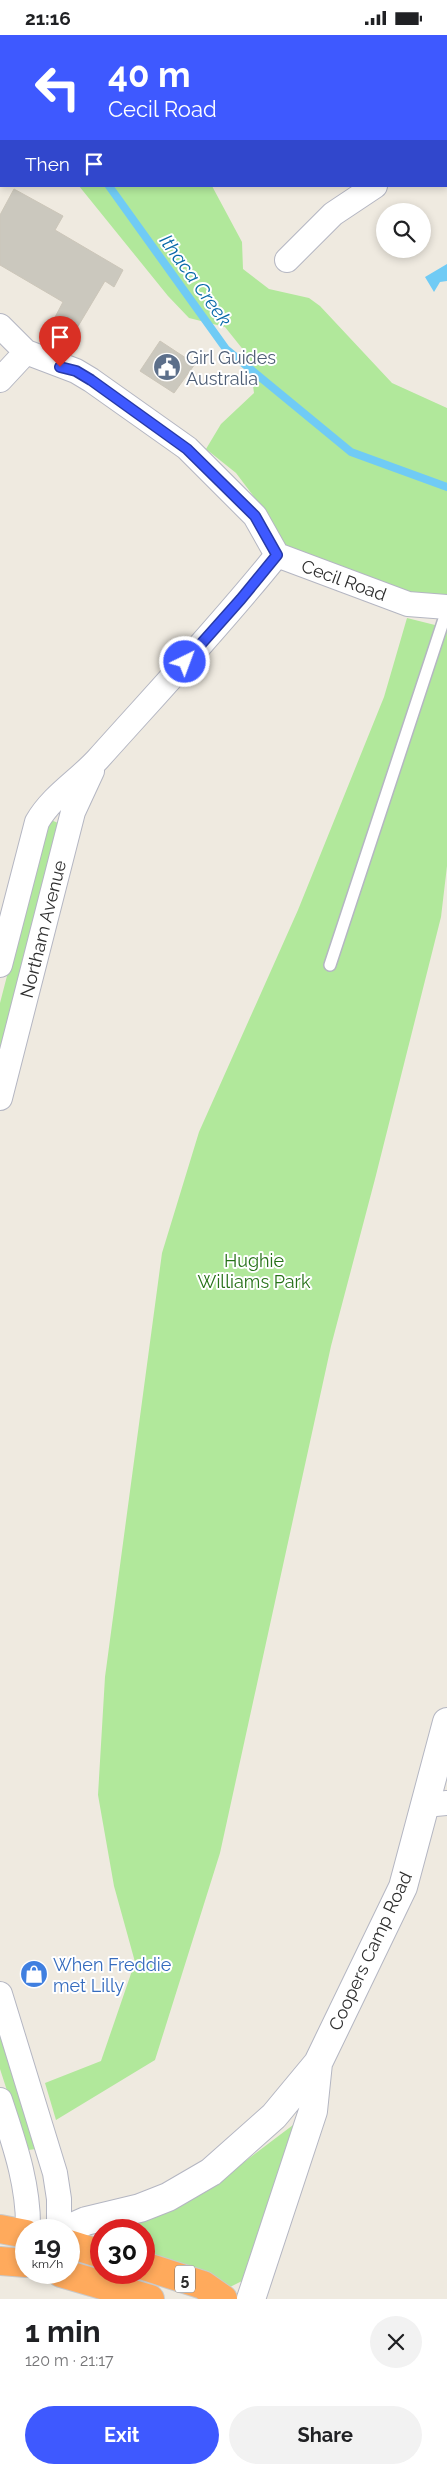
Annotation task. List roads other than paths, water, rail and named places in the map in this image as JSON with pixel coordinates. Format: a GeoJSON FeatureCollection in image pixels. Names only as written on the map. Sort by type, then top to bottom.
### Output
{"type":"FeatureCollection","features":[{"type":"Feature","properties":{"kind":"highway"},"geometry":{"type":"LineString","coordinates":[[0,2229],[15,2232]]}},
{"type":"Feature","properties":{"kind":"highway"},"geometry":{"type":"LineString","coordinates":[[0,2261],[15,2262]]}},
{"type":"Feature","properties":{"kind":"highway","name":"5"},"geometry":{"type":"LineString","coordinates":[[155,2270],[203,2285],[223,2299]]}},
{"type":"Feature","properties":{"kind":"highway","name":"5"},"geometry":{"type":"LineString","coordinates":[[80,2278],[150,2299]]}},
{"type":"Feature","properties":{"kind":"main road","name":"Coopers Camp Road"},"geometry":{"type":"LineString","coordinates":[[80,2224],[140,2208],[168,2197],[211,2172],[274,2116],[318,2063],[403,1887],[436,1804],[447,1722]]}},
{"type":"Feature","properties":{"kind":"main road","name":"Coopers Camp Road"},"geometry":{"type":"LineString","coordinates":[[251,2299],[313,2111],[318,2063]]}},
{"type":"Feature","properties":{"kind":"street"},"geometry":{"type":"LineString","coordinates":[[287,260],[333,214],[374,187]]}},
{"type":"Feature","properties":{"kind":"street"},"geometry":{"type":"LineString","coordinates":[[0,326],[26,352],[76,371],[91,380],[187,449],[255,516],[277,555]]}},
{"type":"Feature","properties":{"kind":"street"},"geometry":{"type":"LineString","coordinates":[[0,380],[26,352]]}},
{"type":"Feature","properties":{"kind":"street","name":"Cecil Road"},"geometry":{"type":"LineString","coordinates":[[277,555],[408,604],[447,609]]}},
{"type":"Feature","properties":{"kind":"street","name":"Northam Avenue"},"geometry":{"type":"LineString","coordinates":[[0,965],[37,822],[56,796],[95,762],[241,599],[277,555]]}},
{"type":"Feature","properties":{"kind":"street","name":"Northam Avenue"},"geometry":{"type":"LineString","coordinates":[[0,1098],[73,812],[95,762]]}},
{"type":"Feature","properties":{"kind":"street"},"geometry":{"type":"LineString","coordinates":[[0,1994],[55,2173],[59,2199],[59,2219]]}},
{"type":"Feature","properties":{"kind":"street"},"geometry":{"type":"LineString","coordinates":[[0,2100],[23,2173],[28,2219]]}},
{"type":"Feature","properties":{"kind":"lane"},"geometry":{"type":"LineString","coordinates":[[330,965],[447,609]]}},
{"type":"Feature","properties":{"kind":"water"},"geometry":{"type":"Polygon","coordinates":[[[447,264],[447,281],[440,282],[434,292],[425,277],[447,264]]]}},
{"type":"Feature","properties":{"kind":"waterway","name":"Ithaca Creek"},"geometry":{"type":"LineString","coordinates":[[110,187],[226,349],[351,452],[447,487]]}},
{"type":"Feature","properties":{"kind":"place","name":"Girl Guides Australia"},"geometry":{"type":"Point","coordinates":[167,367]}},
{"type":"Feature","properties":{"kind":"place","name":"When Freddie met Lilly"},"geometry":{"type":"Point","coordinates":[34,1974]}},
{"type":"Feature","properties":{"kind":"park label","name":"Hughie Williams Park"},"geometry":{"type":"Point","coordinates":[254,1270]}}]}
